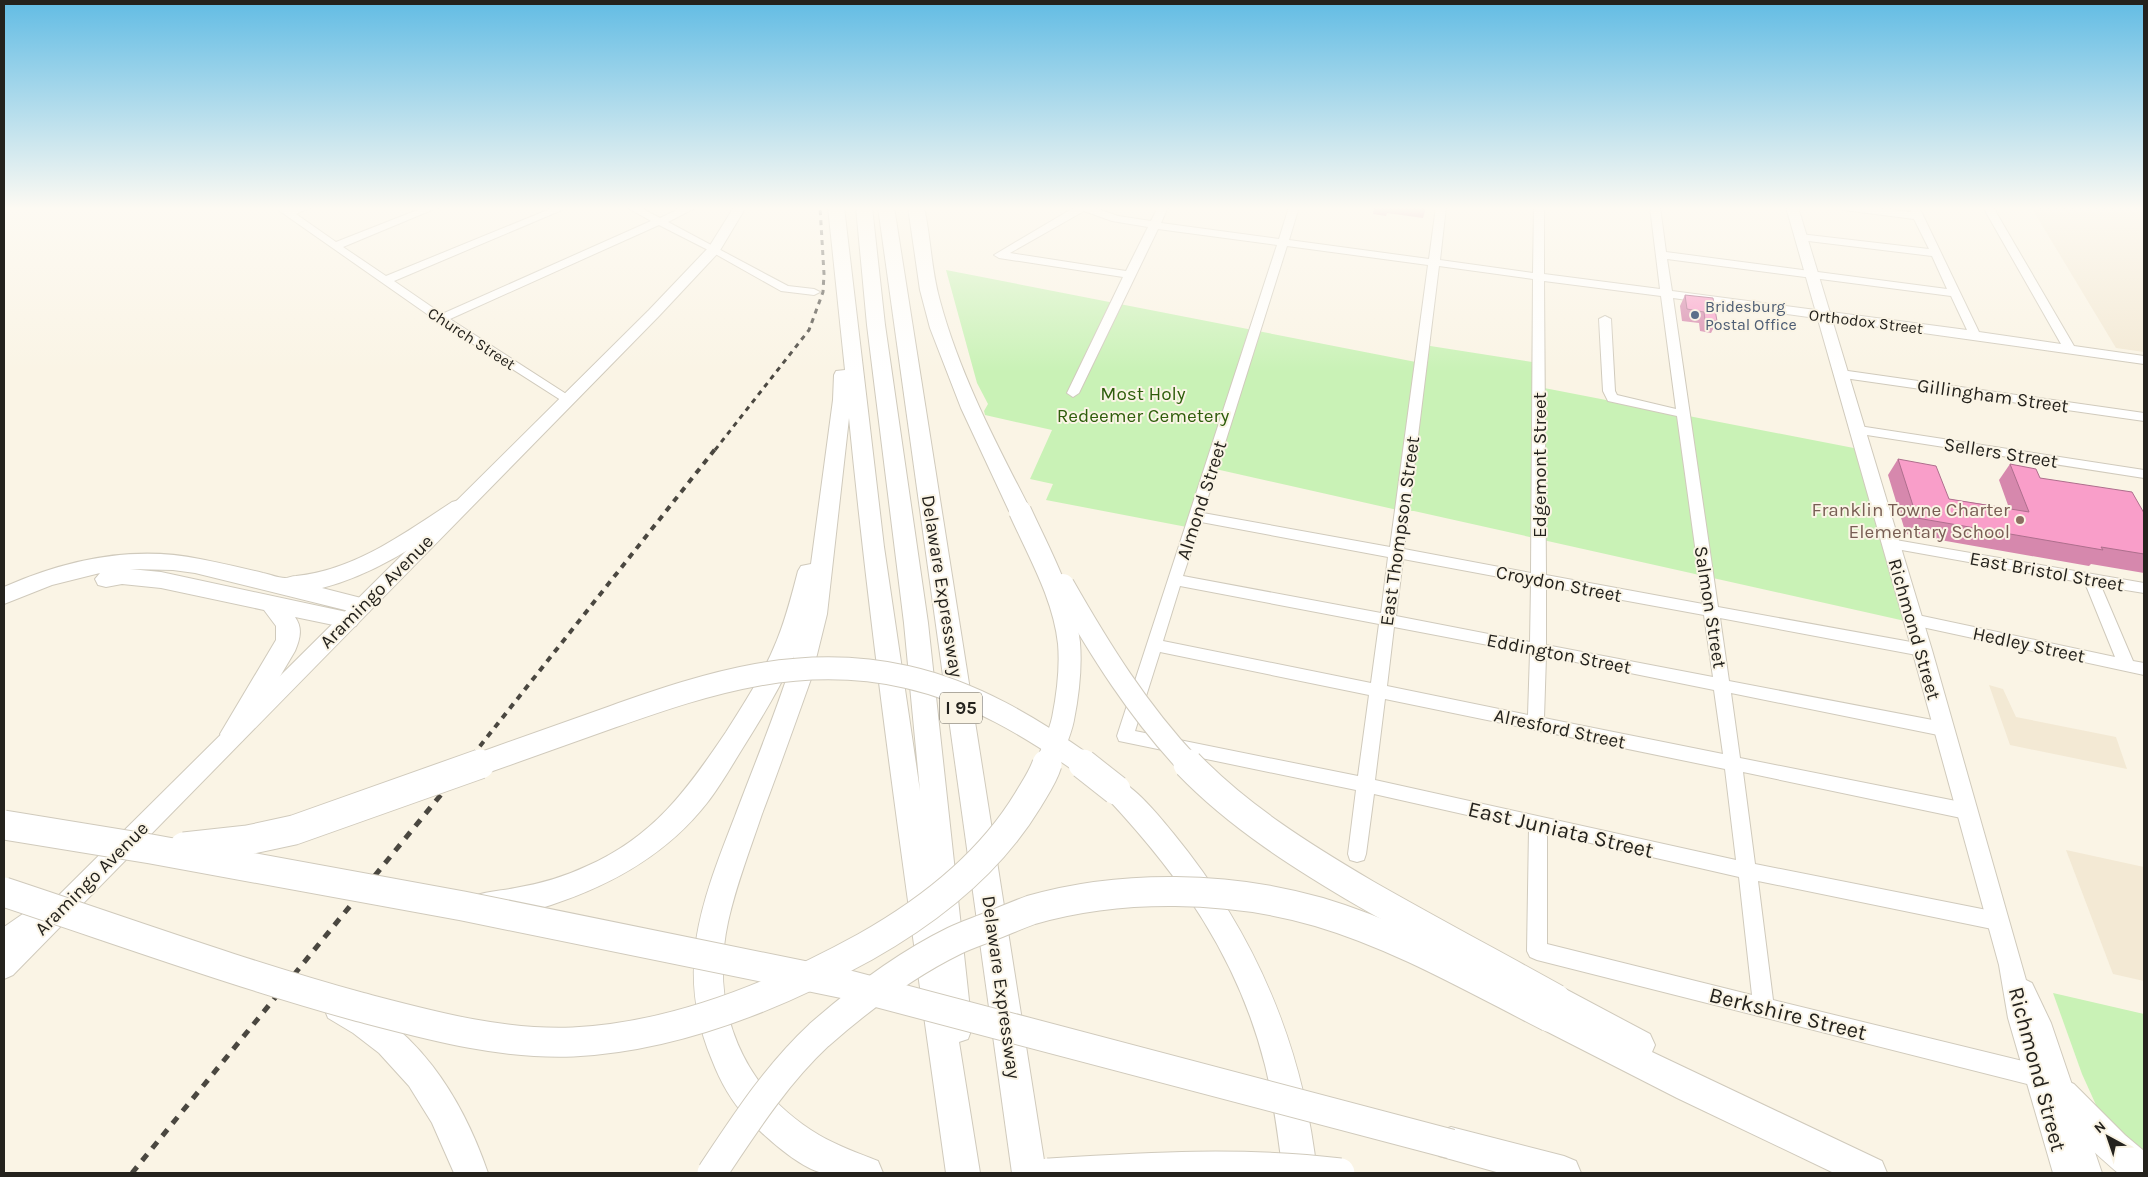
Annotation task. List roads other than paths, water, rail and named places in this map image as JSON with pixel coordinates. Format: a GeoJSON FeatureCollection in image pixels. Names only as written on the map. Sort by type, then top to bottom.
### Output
{"type":"FeatureCollection","features":[{"type":"Feature","properties":{"kind":"highway"},"geometry":{"type":"LineString","coordinates":[[842,262],[874,557],[920,891],[963,1173]]}},
{"type":"Feature","properties":{"kind":"highway","name":"Delaware Expressway"},"geometry":{"type":"LineString","coordinates":[[879,262],[876,326],[916,623],[971,1173]]}},
{"type":"Feature","properties":{"kind":"highway","name":"Delaware Expressway"},"geometry":{"type":"LineString","coordinates":[[883,262],[1029,1173]]}},
{"type":"Feature","properties":{"kind":"highway"},"geometry":{"type":"LineString","coordinates":[[4,892],[321,996],[453,1030],[495,1038],[540,1042],[589,1042],[637,1035],[689,1022],[745,1003],[798,981],[848,958],[892,932],[927,908],[966,876],[989,853],[1013,824],[1046,767],[1066,707],[1070,656],[1067,631],[1052,586],[1020,511],[972,414],[957,377],[931,300],[925,262]]}},
{"type":"Feature","properties":{"kind":"highway"},"geometry":{"type":"LineString","coordinates":[[846,297],[842,400],[819,591],[809,646],[799,679],[724,878],[707,954],[708,1000],[720,1041],[733,1072],[762,1110],[790,1136],[815,1153],[843,1166],[866,1173]]}},
{"type":"Feature","properties":{"kind":"highway"},"geometry":{"type":"LineString","coordinates":[[463,906],[511,902],[589,880],[638,852],[665,831],[693,802],[760,698],[780,660],[798,616],[829,497]]}},
{"type":"Feature","properties":{"kind":"highway"},"geometry":{"type":"LineString","coordinates":[[4,613],[40,596],[69,587],[122,576],[275,594],[297,584],[318,581],[360,567],[459,507]]}},
{"type":"Feature","properties":{"kind":"highway"},"geometry":{"type":"LineString","coordinates":[[1020,511],[1121,683],[1169,745],[1196,773],[1248,816],[1300,855],[1552,1008],[1688,1086],[1867,1172]]}},
{"type":"Feature","properties":{"kind":"highway"},"geometry":{"type":"LineString","coordinates":[[4,596],[69,572],[139,561],[172,562],[275,594],[354,613]]}},
{"type":"Feature","properties":{"kind":"highway"},"geometry":{"type":"LineString","coordinates":[[233,734],[288,640],[288,624],[275,594]]}},
{"type":"Feature","properties":{"kind":"highway"},"geometry":{"type":"LineString","coordinates":[[151,849],[229,843],[276,835],[310,825],[682,692],[738,678],[797,669],[827,668],[876,672],[934,685],[993,708],[1045,736],[1073,755],[1116,790],[1155,829],[1188,870],[1209,900],[1247,969],[1275,1043],[1287,1086],[1296,1132],[1300,1173]]}},
{"type":"Feature","properties":{"kind":"highway"},"geometry":{"type":"LineString","coordinates":[[4,825],[151,849],[463,906],[854,986],[1564,1173]]}},
{"type":"Feature","properties":{"kind":"highway"},"geometry":{"type":"LineString","coordinates":[[712,1173],[738,1132],[791,1065],[821,1034],[881,984],[911,964],[975,930],[1034,909],[1079,898],[1145,889],[1179,889],[1250,896],[1287,903],[1324,913],[1552,1008]]}},
{"type":"Feature","properties":{"kind":"highway"},"geometry":{"type":"LineString","coordinates":[[321,996],[372,1028],[397,1049],[420,1075],[440,1103],[458,1137],[471,1173]]}},
{"type":"Feature","properties":{"kind":"highway"},"geometry":{"type":"LineString","coordinates":[[2051,1085],[2113,1147],[2144,1173]]}},
{"type":"Feature","properties":{"kind":"highway"},"geometry":{"type":"LineString","coordinates":[[1048,1173],[1213,1164],[1260,1165],[1340,1173]]}},
{"type":"Feature","properties":{"kind":"main road","name":"Aramingo Avenue"},"geometry":{"type":"LineString","coordinates":[[4,967],[233,734],[567,400],[701,262]]}},
{"type":"Feature","properties":{"kind":"main road","name":"Richmond Street"},"geometry":{"type":"LineString","coordinates":[[1807,262],[1825,316],[1922,650],[1997,921],[2011,964],[2038,1023],[2066,1173]]}},
{"type":"Feature","properties":{"kind":"main road"},"geometry":{"type":"LineString","coordinates":[[4,941],[85,886]]}},
{"type":"Feature","properties":{"kind":"main road","name":"Richmond Street"},"geometry":{"type":"LineString","coordinates":[[2051,1085],[2088,1173]]}},
{"type":"Feature","properties":{"kind":"street","name":"Church Street"},"geometry":{"type":"LineString","coordinates":[[359,262],[441,319],[567,400]]}},
{"type":"Feature","properties":{"kind":"street"},"geometry":{"type":"LineString","coordinates":[[387,280],[431,262]]}},
{"type":"Feature","properties":{"kind":"street"},"geometry":{"type":"LineString","coordinates":[[441,319],[569,262]]}},
{"type":"Feature","properties":{"kind":"street"},"geometry":{"type":"LineString","coordinates":[[737,262],[785,289],[814,292]]}},
{"type":"Feature","properties":{"kind":"street"},"geometry":{"type":"LineString","coordinates":[[1044,262],[1130,275]]}},
{"type":"Feature","properties":{"kind":"street"},"geometry":{"type":"LineString","coordinates":[[1073,393],[1136,262]]}},
{"type":"Feature","properties":{"kind":"street","name":"Almond Street"},"geometry":{"type":"LineString","coordinates":[[1125,736],[1277,262]]}},
{"type":"Feature","properties":{"kind":"street","name":"Orthodox Street"},"geometry":{"type":"LineString","coordinates":[[1426,262],[2144,360]]}},
{"type":"Feature","properties":{"kind":"street","name":"Edgemont Street"},"geometry":{"type":"LineString","coordinates":[[1536,722],[1538,649],[1539,262]]}},
{"type":"Feature","properties":{"kind":"street","name":"Salmon Street"},"geometry":{"type":"LineString","coordinates":[[1662,262],[1734,764],[1764,1007]]}},
{"type":"Feature","properties":{"kind":"street"},"geometry":{"type":"LineString","coordinates":[[1720,262],[1954,293]]}},
{"type":"Feature","properties":{"kind":"street"},"geometry":{"type":"LineString","coordinates":[[1939,262],[1975,336]]}},
{"type":"Feature","properties":{"kind":"street"},"geometry":{"type":"LineString","coordinates":[[2019,262],[2070,350]]}},
{"type":"Feature","properties":{"kind":"street","name":"East Thompson Street"},"geometry":{"type":"LineString","coordinates":[[1357,854],[1434,263]]}},
{"type":"Feature","properties":{"kind":"street"},"geometry":{"type":"LineString","coordinates":[[1605,319],[1609,391],[1612,398],[1683,414]]}},
{"type":"Feature","properties":{"kind":"street","name":"Gillingham Street"},"geometry":{"type":"LineString","coordinates":[[1841,374],[2144,417]]}},
{"type":"Feature","properties":{"kind":"street","name":"Sellers Street"},"geometry":{"type":"LineString","coordinates":[[1858,430],[2144,474]]}},
{"type":"Feature","properties":{"kind":"street","name":"Croydon Street"},"geometry":{"type":"LineString","coordinates":[[1196,516],[1922,650]]}},
{"type":"Feature","properties":{"kind":"street","name":"East Bristol Street"},"geometry":{"type":"LineString","coordinates":[[1890,544],[2144,588]]}},
{"type":"Feature","properties":{"kind":"street","name":"Eddington Street"},"geometry":{"type":"LineString","coordinates":[[1175,580],[1538,649],[1943,730]]}},
{"type":"Feature","properties":{"kind":"street"},"geometry":{"type":"LineString","coordinates":[[2091,580],[2127,666]]}},
{"type":"Feature","properties":{"kind":"street","name":"Hedley Street"},"geometry":{"type":"LineString","coordinates":[[1913,620],[2144,669]]}},
{"type":"Feature","properties":{"kind":"street","name":"Alresford Street"},"geometry":{"type":"LineString","coordinates":[[1154,645],[1966,810]]}},
{"type":"Feature","properties":{"kind":"street","name":"East Juniata Street"},"geometry":{"type":"LineString","coordinates":[[1125,736],[1366,785],[1748,871],[1997,921]]}},
{"type":"Feature","properties":{"kind":"street","name":"Berkshire Street"},"geometry":{"type":"LineString","coordinates":[[1538,823],[1536,951],[1764,1007],[2051,1085]]}},
{"type":"Feature","properties":{"kind":"railway"},"geometry":{"type":"LineString","coordinates":[[715,450],[809,330],[823,292],[823,262]]}},
{"type":"Feature","properties":{"kind":"railway"},"geometry":{"type":"LineString","coordinates":[[465,765],[716,448]]}},
{"type":"Feature","properties":{"kind":"railway"},"geometry":{"type":"LineString","coordinates":[[132,1173],[466,764]]}},
{"type":"Feature","properties":{"kind":"place","name":"Bridesburg Postal Office"},"geometry":{"type":"Point","coordinates":[1695,315]}},
{"type":"Feature","properties":{"kind":"place","name":"Franklin Towne Charter Elementary School"},"geometry":{"type":"Point","coordinates":[2020,520]}},
{"type":"Feature","properties":{"kind":"park label","name":"Most Holy Redeemer Cemetery"},"geometry":{"type":"Point","coordinates":[1143,404]}}]}
